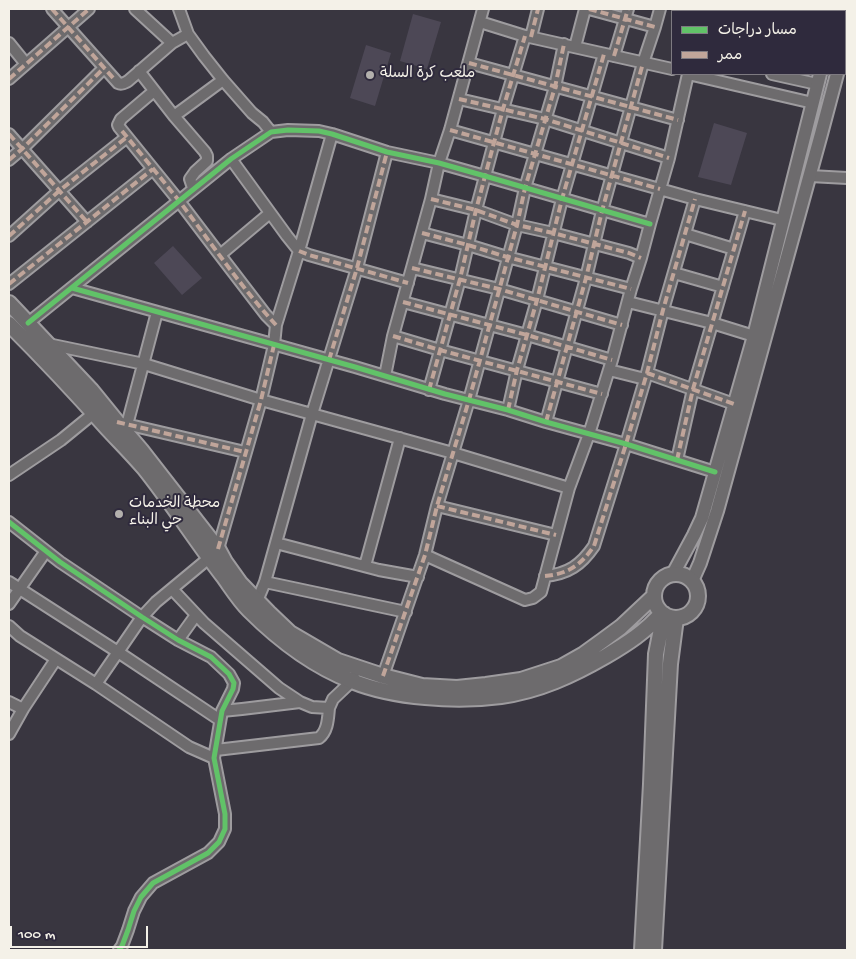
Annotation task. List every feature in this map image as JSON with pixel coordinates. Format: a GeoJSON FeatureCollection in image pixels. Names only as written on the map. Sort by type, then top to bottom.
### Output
{"type":"FeatureCollection","features":[{"type":"Feature","properties":{"kind":"main road"},"geometry":{"type":"LineString","coordinates":[[9,303],[122,424],[148,457],[214,554],[248,609],[286,643],[321,666],[352,681],[376,689],[420,697],[485,698],[514,694],[560,680],[579,671],[637,637],[667,615],[688,614],[696,606],[698,594],[692,581],[680,574],[673,574],[662,579],[654,596],[658,608],[667,615],[670,664],[654,950]]}},
{"type":"Feature","properties":{"kind":"main road"},"geometry":{"type":"LineString","coordinates":[[9,324],[94,413],[143,468],[214,554],[225,562],[240,582],[269,613],[290,633],[338,661],[383,676],[422,686],[457,688],[521,680],[561,668],[584,654],[621,626],[654,596]]}},
{"type":"Feature","properties":{"kind":"main road"},"geometry":{"type":"LineString","coordinates":[[642,950],[656,654],[667,615]]}},
{"type":"Feature","properties":{"kind":"street"},"geometry":{"type":"LineString","coordinates":[[52,9],[120,84],[124,84],[172,43],[188,34]]}},
{"type":"Feature","properties":{"kind":"street"},"geometry":{"type":"LineString","coordinates":[[9,79],[89,9]]}},
{"type":"Feature","properties":{"kind":"street"},"geometry":{"type":"LineString","coordinates":[[135,9],[172,43]]}},
{"type":"Feature","properties":{"kind":"street"},"geometry":{"type":"LineString","coordinates":[[179,9],[188,34],[223,80],[271,132]]}},
{"type":"Feature","properties":{"kind":"street"},"geometry":{"type":"LineString","coordinates":[[385,376],[393,336],[439,164],[484,9]]}},
{"type":"Feature","properties":{"kind":"street"},"geometry":{"type":"LineString","coordinates":[[429,390],[513,74],[538,9]]}},
{"type":"Feature","properties":{"kind":"street"},"geometry":{"type":"LineString","coordinates":[[576,46],[585,9]]}},
{"type":"Feature","properties":{"kind":"street"},"geometry":{"type":"LineString","coordinates":[[589,9],[627,14],[655,27]]}},
{"type":"Feature","properties":{"kind":"street"},"geometry":{"type":"LineString","coordinates":[[546,422],[595,244],[602,210],[660,9]]}},
{"type":"Feature","properties":{"kind":"street"},"geometry":{"type":"LineString","coordinates":[[508,410],[562,199],[592,96],[627,14]]}},
{"type":"Feature","properties":{"kind":"street"},"geometry":{"type":"LineString","coordinates":[[480,22],[528,36],[671,69]]}},
{"type":"Feature","properties":{"kind":"street"},"geometry":{"type":"LineString","coordinates":[[9,43],[26,64]]}},
{"type":"Feature","properties":{"kind":"street"},"geometry":{"type":"LineString","coordinates":[[383,676],[425,555],[437,506],[469,400],[517,225],[525,188],[555,87],[564,44]]}},
{"type":"Feature","properties":{"kind":"street"},"geometry":{"type":"LineString","coordinates":[[469,63],[678,120]]}},
{"type":"Feature","properties":{"kind":"street"},"geometry":{"type":"LineString","coordinates":[[9,160],[104,68]]}},
{"type":"Feature","properties":{"kind":"street"},"geometry":{"type":"LineString","coordinates":[[138,71],[207,156],[207,161],[190,179],[194,188]]}},
{"type":"Feature","properties":{"kind":"street"},"geometry":{"type":"LineString","coordinates":[[425,555],[526,600],[534,598],[541,592],[569,488],[611,365],[669,158],[688,75]]}},
{"type":"Feature","properties":{"kind":"street"},"geometry":{"type":"LineString","coordinates":[[692,75],[812,103]]}},
{"type":"Feature","properties":{"kind":"street"},"geometry":{"type":"LineString","coordinates":[[673,574],[702,518],[754,336],[819,79],[781,75]]}},
{"type":"Feature","properties":{"kind":"street"},"geometry":{"type":"LineString","coordinates":[[692,581],[717,511],[810,176],[836,75]]}},
{"type":"Feature","properties":{"kind":"street"},"geometry":{"type":"LineString","coordinates":[[174,116],[223,80]]}},
{"type":"Feature","properties":{"kind":"street"},"geometry":{"type":"LineString","coordinates":[[154,90],[119,122],[119,127],[179,200],[276,326]]}},
{"type":"Feature","properties":{"kind":"street"},"geometry":{"type":"LineString","coordinates":[[459,98],[545,119],[669,158]]}},
{"type":"Feature","properties":{"kind":"street"},"geometry":{"type":"LineString","coordinates":[[28,324],[194,188],[231,159],[271,132],[288,130],[319,131],[332,134],[387,152],[486,176],[650,224]]}},
{"type":"Feature","properties":{"kind":"street"},"geometry":{"type":"LineString","coordinates":[[450,130],[696,199],[782,220]]}},
{"type":"Feature","properties":{"kind":"street"},"geometry":{"type":"LineString","coordinates":[[9,134],[87,222]]}},
{"type":"Feature","properties":{"kind":"street"},"geometry":{"type":"LineString","coordinates":[[96,684],[142,617],[156,602],[214,554],[261,400],[274,345],[276,326],[332,134]]}},
{"type":"Feature","properties":{"kind":"street"},"geometry":{"type":"LineString","coordinates":[[9,236],[59,191],[127,137]]}},
{"type":"Feature","properties":{"kind":"street"},"geometry":{"type":"LineString","coordinates":[[257,600],[265,582],[312,414],[357,268],[387,152]]}},
{"type":"Feature","properties":{"kind":"street"},"geometry":{"type":"LineString","coordinates":[[231,159],[299,251],[408,282]]}},
{"type":"Feature","properties":{"kind":"street"},"geometry":{"type":"LineString","coordinates":[[9,284],[153,169]]}},
{"type":"Feature","properties":{"kind":"street"},"geometry":{"type":"LineString","coordinates":[[810,176],[847,178]]}},
{"type":"Feature","properties":{"kind":"street"},"geometry":{"type":"LineString","coordinates":[[431,199],[476,210],[517,225],[629,253],[641,258]]}},
{"type":"Feature","properties":{"kind":"street"},"geometry":{"type":"LineString","coordinates":[[545,576],[555,576],[570,571],[586,558],[594,546],[646,376],[663,310],[696,199]]}},
{"type":"Feature","properties":{"kind":"street"},"geometry":{"type":"LineString","coordinates":[[676,460],[693,389],[745,211]]}},
{"type":"Feature","properties":{"kind":"street"},"geometry":{"type":"LineString","coordinates":[[220,255],[270,213]]}},
{"type":"Feature","properties":{"kind":"street"},"geometry":{"type":"LineString","coordinates":[[422,233],[631,289]]}},
{"type":"Feature","properties":{"kind":"street"},"geometry":{"type":"LineString","coordinates":[[685,234],[734,249]]}},
{"type":"Feature","properties":{"kind":"street"},"geometry":{"type":"LineString","coordinates":[[412,268],[460,278],[622,325]]}},
{"type":"Feature","properties":{"kind":"street"},"geometry":{"type":"LineString","coordinates":[[674,273],[723,287]]}},
{"type":"Feature","properties":{"kind":"street"},"geometry":{"type":"LineString","coordinates":[[72,288],[429,390],[508,410],[714,472]]}},
{"type":"Feature","properties":{"kind":"street"},"geometry":{"type":"LineString","coordinates":[[403,302],[567,346],[611,365],[693,389],[734,404]]}},
{"type":"Feature","properties":{"kind":"street"},"geometry":{"type":"LineString","coordinates":[[628,302],[754,336]]}},
{"type":"Feature","properties":{"kind":"street"},"geometry":{"type":"LineString","coordinates":[[157,312],[144,364],[122,424],[245,452]]}},
{"type":"Feature","properties":{"kind":"street"},"geometry":{"type":"LineString","coordinates":[[393,336],[602,394]]}},
{"type":"Feature","properties":{"kind":"street"},"geometry":{"type":"LineString","coordinates":[[47,344],[144,364],[261,400],[453,453],[569,488]]}},
{"type":"Feature","properties":{"kind":"street"},"geometry":{"type":"LineString","coordinates":[[9,475],[61,440],[94,413]]}},
{"type":"Feature","properties":{"kind":"street"},"geometry":{"type":"LineString","coordinates":[[365,566],[400,438]]}},
{"type":"Feature","properties":{"kind":"street"},"geometry":{"type":"LineString","coordinates":[[437,506],[556,535]]}},
{"type":"Feature","properties":{"kind":"street"},"geometry":{"type":"LineString","coordinates":[[9,522],[60,562],[142,617],[178,640],[211,657],[229,674],[234,684],[221,715],[215,754],[225,814],[225,828],[219,842],[208,853],[153,883],[134,911],[119,950]]}},
{"type":"Feature","properties":{"kind":"street"},"geometry":{"type":"LineString","coordinates":[[276,543],[365,566],[418,577]]}},
{"type":"Feature","properties":{"kind":"street"},"geometry":{"type":"LineString","coordinates":[[9,604],[46,551]]}},
{"type":"Feature","properties":{"kind":"street"},"geometry":{"type":"LineString","coordinates":[[9,582],[221,715],[300,702]]}},
{"type":"Feature","properties":{"kind":"street"},"geometry":{"type":"LineString","coordinates":[[265,582],[406,612]]}},
{"type":"Feature","properties":{"kind":"street"},"geometry":{"type":"LineString","coordinates":[[172,589],[196,615],[279,688],[300,702],[312,707],[329,708]]}},
{"type":"Feature","properties":{"kind":"street"},"geometry":{"type":"LineString","coordinates":[[178,640],[196,615]]}},
{"type":"Feature","properties":{"kind":"street"},"geometry":{"type":"LineString","coordinates":[[9,626],[20,636],[96,684],[189,747],[215,754],[319,738],[326,730],[329,708],[334,699],[352,681],[358,668]]}},
{"type":"Feature","properties":{"kind":"street"},"geometry":{"type":"LineString","coordinates":[[9,734],[56,659]]}},
{"type":"Feature","properties":{"kind":"street"},"geometry":{"type":"LineString","coordinates":[[9,702],[23,709]]}},
{"type":"Feature","properties":{"kind":"shaded area","name":"ملعب كرة السلة"},"geometry":{"type":"Polygon","coordinates":[[[413,14],[441,22],[427,69],[400,61],[413,14]]]}},
{"type":"Feature","properties":{"kind":"shaded area","name":"ملعب كرة السلة"},"geometry":{"type":"Polygon","coordinates":[[[366,45],[391,53],[375,106],[350,98],[366,45]]]}},
{"type":"Feature","properties":{"kind":"shaded area"},"geometry":{"type":"Polygon","coordinates":[[[714,123],[747,133],[731,185],[698,177],[714,123]]]}},
{"type":"Feature","properties":{"kind":"shaded area"},"geometry":{"type":"Polygon","coordinates":[[[173,246],[202,278],[182,295],[154,263],[173,246]]]}},
{"type":"Feature","properties":{"kind":"marked path"},"geometry":{"type":"LineString","coordinates":[[52,9],[114,79]]}},
{"type":"Feature","properties":{"kind":"marked path"},"geometry":{"type":"LineString","coordinates":[[9,79],[89,9]]}},
{"type":"Feature","properties":{"kind":"marked path"},"geometry":{"type":"LineString","coordinates":[[531,37],[538,9]]}},
{"type":"Feature","properties":{"kind":"marked path"},"geometry":{"type":"LineString","coordinates":[[589,9],[655,27]]}},
{"type":"Feature","properties":{"kind":"marked path"},"geometry":{"type":"LineString","coordinates":[[614,56],[628,9]]}},
{"type":"Feature","properties":{"kind":"marked path"},"geometry":{"type":"LineString","coordinates":[[693,9],[698,10]]}},
{"type":"Feature","properties":{"kind":"marked path"},"geometry":{"type":"LineString","coordinates":[[429,390],[460,279],[503,109],[525,36]]}},
{"type":"Feature","properties":{"kind":"marked path"},"geometry":{"type":"LineString","coordinates":[[383,676],[425,555],[437,506],[469,400],[517,225],[525,188],[555,87],[564,44]]}},
{"type":"Feature","properties":{"kind":"marked path"},"geometry":{"type":"LineString","coordinates":[[508,410],[562,199],[604,54]]}},
{"type":"Feature","properties":{"kind":"marked path"},"geometry":{"type":"LineString","coordinates":[[469,63],[678,120]]}},
{"type":"Feature","properties":{"kind":"marked path"},"geometry":{"type":"LineString","coordinates":[[546,422],[643,63]]}},
{"type":"Feature","properties":{"kind":"marked path"},"geometry":{"type":"LineString","coordinates":[[9,160],[104,68]]}},
{"type":"Feature","properties":{"kind":"marked path"},"geometry":{"type":"LineString","coordinates":[[459,99],[545,119],[669,158]]}},
{"type":"Feature","properties":{"kind":"marked path"},"geometry":{"type":"LineString","coordinates":[[450,130],[660,189]]}},
{"type":"Feature","properties":{"kind":"marked path"},"geometry":{"type":"LineString","coordinates":[[122,131],[180,202],[238,280],[276,325]]}},
{"type":"Feature","properties":{"kind":"marked path"},"geometry":{"type":"LineString","coordinates":[[9,134],[87,222]]}},
{"type":"Feature","properties":{"kind":"marked path"},"geometry":{"type":"LineString","coordinates":[[9,236],[59,191],[127,137]]}},
{"type":"Feature","properties":{"kind":"marked path"},"geometry":{"type":"LineString","coordinates":[[329,360],[357,268],[387,152]]}},
{"type":"Feature","properties":{"kind":"marked path"},"geometry":{"type":"LineString","coordinates":[[9,284],[153,169]]}},
{"type":"Feature","properties":{"kind":"marked path"},"geometry":{"type":"LineString","coordinates":[[431,199],[476,210],[517,225],[629,253],[641,258]]}},
{"type":"Feature","properties":{"kind":"marked path"},"geometry":{"type":"LineString","coordinates":[[545,576],[567,571],[579,563],[594,546],[647,373],[695,199]]}},
{"type":"Feature","properties":{"kind":"marked path"},"geometry":{"type":"LineString","coordinates":[[677,460],[693,389],[745,211]]}},
{"type":"Feature","properties":{"kind":"marked path"},"geometry":{"type":"LineString","coordinates":[[422,233],[631,289]]}},
{"type":"Feature","properties":{"kind":"marked path"},"geometry":{"type":"LineString","coordinates":[[299,251],[408,283]]}},
{"type":"Feature","properties":{"kind":"marked path"},"geometry":{"type":"LineString","coordinates":[[412,268],[499,289],[622,325]]}},
{"type":"Feature","properties":{"kind":"marked path"},"geometry":{"type":"LineString","coordinates":[[403,302],[612,360]]}},
{"type":"Feature","properties":{"kind":"marked path"},"geometry":{"type":"LineString","coordinates":[[393,336],[602,394]]}},
{"type":"Feature","properties":{"kind":"marked path"},"geometry":{"type":"LineString","coordinates":[[218,549],[261,400],[274,345]]}},
{"type":"Feature","properties":{"kind":"marked path"},"geometry":{"type":"LineString","coordinates":[[647,373],[734,404]]}},
{"type":"Feature","properties":{"kind":"marked path"},"geometry":{"type":"LineString","coordinates":[[117,422],[245,452]]}},
{"type":"Feature","properties":{"kind":"marked path"},"geometry":{"type":"LineString","coordinates":[[437,506],[556,535]]}},
{"type":"Feature","properties":{"kind":"cycle path"},"geometry":{"type":"LineString","coordinates":[[28,323],[231,159],[271,132],[288,130],[319,131],[332,134],[387,152],[439,163],[650,224]]}},
{"type":"Feature","properties":{"kind":"cycle path"},"geometry":{"type":"LineString","coordinates":[[72,288],[445,394],[508,410],[715,472]]}},
{"type":"Feature","properties":{"kind":"cycle path"},"geometry":{"type":"LineString","coordinates":[[9,522],[60,562],[142,617],[178,640],[211,657],[229,674],[234,683],[222,711],[214,758],[225,814],[225,829],[219,842],[208,853],[153,883],[141,897],[119,950]]}},
{"type":"Feature","properties":{"kind":"place","name":"ملعب كرة السلة"},"geometry":{"type":"Point","coordinates":[370,75]}},
{"type":"Feature","properties":{"kind":"place","name":"محطة الخدمات حي البناء"},"geometry":{"type":"Point","coordinates":[119,514]}}]}
